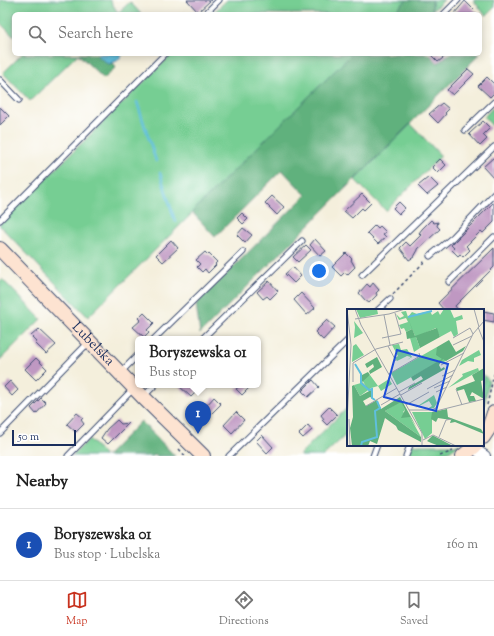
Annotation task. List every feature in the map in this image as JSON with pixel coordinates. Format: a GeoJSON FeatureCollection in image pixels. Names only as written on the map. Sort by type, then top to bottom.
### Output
{"type":"FeatureCollection","features":[{"type":"Feature","properties":{"kind":"street","name":"Lubelska"},"geometry":{"type":"LineString","coordinates":[[0,249],[135,388]]}},
{"type":"Feature","properties":{"kind":"street","name":"Lubelska"},"geometry":{"type":"LineString","coordinates":[[135,388],[203,456]]}},
{"type":"Feature","properties":{"kind":"street"},"geometry":{"type":"LineString","coordinates":[[484,436],[489,428],[490,409]]}},
{"type":"Feature","properties":{"kind":"lane"},"geometry":{"type":"LineString","coordinates":[[207,12],[219,0]]}},
{"type":"Feature","properties":{"kind":"lane"},"geometry":{"type":"LineString","coordinates":[[446,12],[458,0]]}},
{"type":"Feature","properties":{"kind":"lane"},"geometry":{"type":"LineString","coordinates":[[0,220],[163,56]]}},
{"type":"Feature","properties":{"kind":"lane"},"geometry":{"type":"LineString","coordinates":[[0,80],[19,100]]}},
{"type":"Feature","properties":{"kind":"lane"},"geometry":{"type":"LineString","coordinates":[[465,130],[494,102]]}},
{"type":"Feature","properties":{"kind":"lane"},"geometry":{"type":"LineString","coordinates":[[362,275],[494,147]]}},
{"type":"Feature","properties":{"kind":"lane"},"geometry":{"type":"LineString","coordinates":[[430,256],[453,237],[494,194]]}},
{"type":"Feature","properties":{"kind":"lane"},"geometry":{"type":"LineString","coordinates":[[449,282],[494,237]]}},
{"type":"Feature","properties":{"kind":"lane"},"geometry":{"type":"LineString","coordinates":[[205,336],[302,240]]}},
{"type":"Feature","properties":{"kind":"lane"},"geometry":{"type":"LineString","coordinates":[[157,336],[243,252]]}},
{"type":"Feature","properties":{"kind":"lane"},"geometry":{"type":"LineString","coordinates":[[379,309],[390,299]]}},
{"type":"Feature","properties":{"kind":"lane"},"geometry":{"type":"LineString","coordinates":[[0,433],[90,341]]}},
{"type":"Feature","properties":{"kind":"lane"},"geometry":{"type":"LineString","coordinates":[[229,456],[347,341]]}},
{"type":"Feature","properties":{"kind":"lane"},"geometry":{"type":"LineString","coordinates":[[120,372],[135,358]]}},
{"type":"Feature","properties":{"kind":"lane"},"geometry":{"type":"LineString","coordinates":[[68,456],[139,392],[148,388]]}},
{"type":"Feature","properties":{"kind":"lane"},"geometry":{"type":"LineString","coordinates":[[373,456],[377,446]]}},
{"type":"Feature","properties":{"kind":"lane"},"geometry":{"type":"LineString","coordinates":[[406,456],[410,446]]}},
{"type":"Feature","properties":{"kind":"path"},"geometry":{"type":"LineString","coordinates":[[390,299],[391,295],[430,256]]}},
{"type":"Feature","properties":{"kind":"path"},"geometry":{"type":"LineString","coordinates":[[490,409],[494,374]]}},
{"type":"Feature","properties":{"kind":"path"},"geometry":{"type":"LineString","coordinates":[[440,456],[470,451]]}},
{"type":"Feature","properties":{"kind":"green space"},"geometry":{"type":"Polygon","coordinates":[[[0,0],[110,0],[117,12],[12,12],[12,35],[0,23],[0,0]]]}},
{"type":"Feature","properties":{"kind":"green space"},"geometry":{"type":"Polygon","coordinates":[[[227,0],[407,0],[394,12],[214,12],[227,0]]]}},
{"type":"Feature","properties":{"kind":"green space"},"geometry":{"type":"Polygon","coordinates":[[[407,0],[432,0],[431,12],[394,12],[407,0]]]}},
{"type":"Feature","properties":{"kind":"green space"},"geometry":{"type":"Polygon","coordinates":[[[432,0],[444,0],[432,11],[432,0]]]}},
{"type":"Feature","properties":{"kind":"green space"},"geometry":{"type":"Polygon","coordinates":[[[473,0],[494,0],[494,8],[486,16],[473,0]]]}},
{"type":"Feature","properties":{"kind":"green space"},"geometry":{"type":"Polygon","coordinates":[[[130,2],[139,12],[119,12],[130,2]]]}},
{"type":"Feature","properties":{"kind":"green space"},"geometry":{"type":"Polygon","coordinates":[[[20,56],[76,56],[30,101],[3,73],[20,56]]]}},
{"type":"Feature","properties":{"kind":"green space"},"geometry":{"type":"Polygon","coordinates":[[[80,56],[99,56],[108,64],[112,63],[116,67],[104,79],[80,56]]]}},
{"type":"Feature","properties":{"kind":"green space"},"geometry":{"type":"Polygon","coordinates":[[[170,56],[350,56],[88,317],[0,226],[0,224],[170,56]]]}},
{"type":"Feature","properties":{"kind":"green space"},"geometry":{"type":"Polygon","coordinates":[[[350,56],[431,56],[438,63],[447,56],[478,56],[200,334],[196,304],[306,195],[282,170],[215,237],[192,212],[350,56]]]}},
{"type":"Feature","properties":{"kind":"green space"},"geometry":{"type":"Polygon","coordinates":[[[494,106],[494,128],[484,117],[494,106]]]}},
{"type":"Feature","properties":{"kind":"green space"},"geometry":{"type":"Polygon","coordinates":[[[411,124],[441,156],[386,211],[355,180],[411,124]]]}},
{"type":"Feature","properties":{"kind":"green space"},"geometry":{"type":"Polygon","coordinates":[[[2,279],[41,319],[0,360],[0,281],[2,279]]]}},
{"type":"Feature","properties":{"kind":"green space"},"geometry":{"type":"Polygon","coordinates":[[[484,375],[489,381],[484,405],[484,375]]]}},
{"type":"Feature","properties":{"kind":"green space"},"geometry":{"type":"Polygon","coordinates":[[[347,408],[347,434],[323,456],[300,456],[300,454],[347,408]]]}},
{"type":"Feature","properties":{"kind":"green space"},"geometry":{"type":"Polygon","coordinates":[[[141,421],[175,456],[157,456],[155,454],[153,456],[106,456],[141,421]]]}},
{"type":"Feature","properties":{"kind":"green space"},"geometry":{"type":"Polygon","coordinates":[[[89,439],[105,456],[72,456],[89,439]]]}},
{"type":"Feature","properties":{"kind":"green space"},"geometry":{"type":"Polygon","coordinates":[[[412,446],[458,446],[449,451],[424,456],[411,456],[410,451],[412,446]]]}},
{"type":"Feature","properties":{"kind":"water"},"geometry":{"type":"Polygon","coordinates":[[[98,56],[121,56],[117,61],[108,64],[98,56]]]}},
{"type":"Feature","properties":{"kind":"building"},"geometry":{"type":"Polygon","coordinates":[[[187,0],[211,0],[198,12],[187,0]]]}},
{"type":"Feature","properties":{"kind":"building"},"geometry":{"type":"Polygon","coordinates":[[[465,1],[476,12],[456,12],[465,1]]]}},
{"type":"Feature","properties":{"kind":"building"},"geometry":{"type":"Polygon","coordinates":[[[432,56],[446,56],[438,62],[432,56]]]}},
{"type":"Feature","properties":{"kind":"building"},"geometry":{"type":"Polygon","coordinates":[[[468,69],[474,74],[453,95],[447,90],[468,69]]]}},
{"type":"Feature","properties":{"kind":"building"},"geometry":{"type":"Polygon","coordinates":[[[487,77],[494,84],[494,93],[490,97],[478,86],[487,77]]]}},
{"type":"Feature","properties":{"kind":"building"},"geometry":{"type":"Polygon","coordinates":[[[442,103],[449,109],[438,123],[429,114],[442,103]]]}},
{"type":"Feature","properties":{"kind":"building"},"geometry":{"type":"Polygon","coordinates":[[[0,107],[9,116],[0,125],[0,107]]]}},
{"type":"Feature","properties":{"kind":"building"},"geometry":{"type":"Polygon","coordinates":[[[483,121],[490,128],[483,135],[487,139],[480,146],[469,134],[483,121]]]}},
{"type":"Feature","properties":{"kind":"building"},"geometry":{"type":"Polygon","coordinates":[[[494,157],[494,179],[483,167],[494,157]]]}},
{"type":"Feature","properties":{"kind":"building"},"geometry":{"type":"Polygon","coordinates":[[[440,159],[446,165],[438,173],[432,167],[440,159]]]}},
{"type":"Feature","properties":{"kind":"building"},"geometry":{"type":"Polygon","coordinates":[[[429,177],[438,186],[427,195],[418,186],[429,177]]]}},
{"type":"Feature","properties":{"kind":"building"},"geometry":{"type":"Polygon","coordinates":[[[362,194],[371,203],[364,210],[362,208],[352,218],[344,211],[362,194]]]}},
{"type":"Feature","properties":{"kind":"building"},"geometry":{"type":"Polygon","coordinates":[[[272,196],[284,207],[277,215],[265,203],[272,196]]]}},
{"type":"Feature","properties":{"kind":"building"},"geometry":{"type":"Polygon","coordinates":[[[399,202],[405,208],[399,214],[393,208],[399,202]]]}},
{"type":"Feature","properties":{"kind":"building"},"geometry":{"type":"Polygon","coordinates":[[[494,202],[494,222],[483,233],[481,231],[466,246],[470,250],[463,257],[460,254],[458,256],[452,250],[454,248],[451,245],[494,202]]]}},
{"type":"Feature","properties":{"kind":"building"},"geometry":{"type":"Polygon","coordinates":[[[242,213],[248,219],[243,224],[237,218],[242,213]]]}},
{"type":"Feature","properties":{"kind":"building"},"geometry":{"type":"Polygon","coordinates":[[[431,220],[434,223],[438,222],[437,226],[440,229],[418,249],[414,257],[409,260],[400,248],[406,242],[410,246],[421,235],[419,233],[431,220]]]}},
{"type":"Feature","properties":{"kind":"building"},"geometry":{"type":"Polygon","coordinates":[[[375,225],[378,228],[380,226],[386,232],[383,234],[386,237],[378,244],[367,233],[375,225]]]}},
{"type":"Feature","properties":{"kind":"building"},"geometry":{"type":"Polygon","coordinates":[[[243,228],[252,235],[245,243],[237,235],[243,228]]]}},
{"type":"Feature","properties":{"kind":"building"},"geometry":{"type":"Polygon","coordinates":[[[315,239],[326,251],[320,256],[310,245],[315,239]]]}},
{"type":"Feature","properties":{"kind":"building"},"geometry":{"type":"Polygon","coordinates":[[[171,240],[178,248],[163,262],[156,255],[171,240]]]}},
{"type":"Feature","properties":{"kind":"building"},"geometry":{"type":"Polygon","coordinates":[[[306,245],[311,250],[298,262],[293,257],[306,245]]]}},
{"type":"Feature","properties":{"kind":"building"},"geometry":{"type":"Polygon","coordinates":[[[494,248],[494,267],[455,306],[457,309],[443,309],[438,303],[494,248]]]}},
{"type":"Feature","properties":{"kind":"building"},"geometry":{"type":"Polygon","coordinates":[[[205,252],[217,262],[208,273],[205,269],[202,272],[197,267],[200,264],[196,260],[205,252]]]}},
{"type":"Feature","properties":{"kind":"building"},"geometry":{"type":"Polygon","coordinates":[[[346,253],[352,259],[351,260],[355,267],[347,275],[345,272],[341,276],[332,267],[346,253]]]}},
{"type":"Feature","properties":{"kind":"building"},"geometry":{"type":"Polygon","coordinates":[[[293,267],[301,276],[294,283],[285,274],[293,267]]]}},
{"type":"Feature","properties":{"kind":"building"},"geometry":{"type":"Polygon","coordinates":[[[269,281],[278,291],[270,299],[267,296],[263,299],[257,292],[269,281]]]}},
{"type":"Feature","properties":{"kind":"building"},"geometry":{"type":"Polygon","coordinates":[[[373,283],[379,290],[376,293],[377,295],[369,303],[359,293],[367,284],[370,287],[373,283]]]}},
{"type":"Feature","properties":{"kind":"building"},"geometry":{"type":"Polygon","coordinates":[[[301,293],[315,308],[307,315],[294,300],[301,293]]]}},
{"type":"Feature","properties":{"kind":"building"},"geometry":{"type":"Polygon","coordinates":[[[484,311],[494,313],[494,322],[484,320],[484,311]]]}},
{"type":"Feature","properties":{"kind":"building"},"geometry":{"type":"Polygon","coordinates":[[[144,313],[154,323],[147,330],[149,332],[145,336],[143,336],[133,327],[141,320],[139,318],[144,313]]]}},
{"type":"Feature","properties":{"kind":"building"},"geometry":{"type":"Polygon","coordinates":[[[327,320],[335,327],[323,340],[315,332],[327,320]]]}},
{"type":"Feature","properties":{"kind":"building"},"geometry":{"type":"Polygon","coordinates":[[[39,329],[56,345],[46,354],[35,343],[37,342],[31,336],[39,329]]]}},
{"type":"Feature","properties":{"kind":"building"},"geometry":{"type":"Polygon","coordinates":[[[36,358],[47,369],[36,380],[25,369],[36,358]]]}},
{"type":"Feature","properties":{"kind":"building"},"geometry":{"type":"Polygon","coordinates":[[[313,380],[319,387],[308,397],[302,391],[313,380]]]}},
{"type":"Feature","properties":{"kind":"building"},"geometry":{"type":"Polygon","coordinates":[[[10,381],[18,390],[12,396],[4,387],[10,381]]]}},
{"type":"Feature","properties":{"kind":"building"},"geometry":{"type":"Polygon","coordinates":[[[181,388],[196,388],[198,390],[191,397],[181,388]]]}},
{"type":"Feature","properties":{"kind":"building"},"geometry":{"type":"Polygon","coordinates":[[[237,388],[249,388],[242,395],[236,389],[237,388]]]}},
{"type":"Feature","properties":{"kind":"building"},"geometry":{"type":"Polygon","coordinates":[[[214,397],[221,404],[211,414],[206,409],[209,407],[207,405],[214,397]]]}},
{"type":"Feature","properties":{"kind":"building"},"geometry":{"type":"Polygon","coordinates":[[[41,398],[46,403],[36,414],[31,408],[41,398]]]}},
{"type":"Feature","properties":{"kind":"building"},"geometry":{"type":"Polygon","coordinates":[[[329,407],[337,415],[327,425],[322,420],[324,419],[321,415],[329,407]]]}},
{"type":"Feature","properties":{"kind":"building"},"geometry":{"type":"Polygon","coordinates":[[[236,412],[244,420],[232,433],[224,425],[236,412]]]}},
{"type":"Feature","properties":{"kind":"building"},"geometry":{"type":"Polygon","coordinates":[[[77,413],[83,418],[81,420],[84,424],[76,432],[67,424],[77,413]]]}},
{"type":"Feature","properties":{"kind":"building"},"geometry":{"type":"Polygon","coordinates":[[[117,420],[121,424],[129,423],[108,444],[101,438],[107,429],[117,420]]]}},
{"type":"Feature","properties":{"kind":"building"},"geometry":{"type":"Polygon","coordinates":[[[308,425],[312,430],[303,438],[299,434],[308,425]]]}},
{"type":"Feature","properties":{"kind":"building"},"geometry":{"type":"Polygon","coordinates":[[[262,435],[273,447],[267,453],[256,441],[262,435]]]}},
{"type":"Feature","properties":{"kind":"waterway"},"geometry":{"type":"LineString","coordinates":[[137,102],[156,161]]}},
{"type":"Feature","properties":{"kind":"waterway"},"geometry":{"type":"LineString","coordinates":[[160,173],[175,221]]}},
{"type":"Feature","properties":{"kind":"place","name":"Boryszewska 01"},"geometry":{"type":"Point","coordinates":[198,434]}}]}
